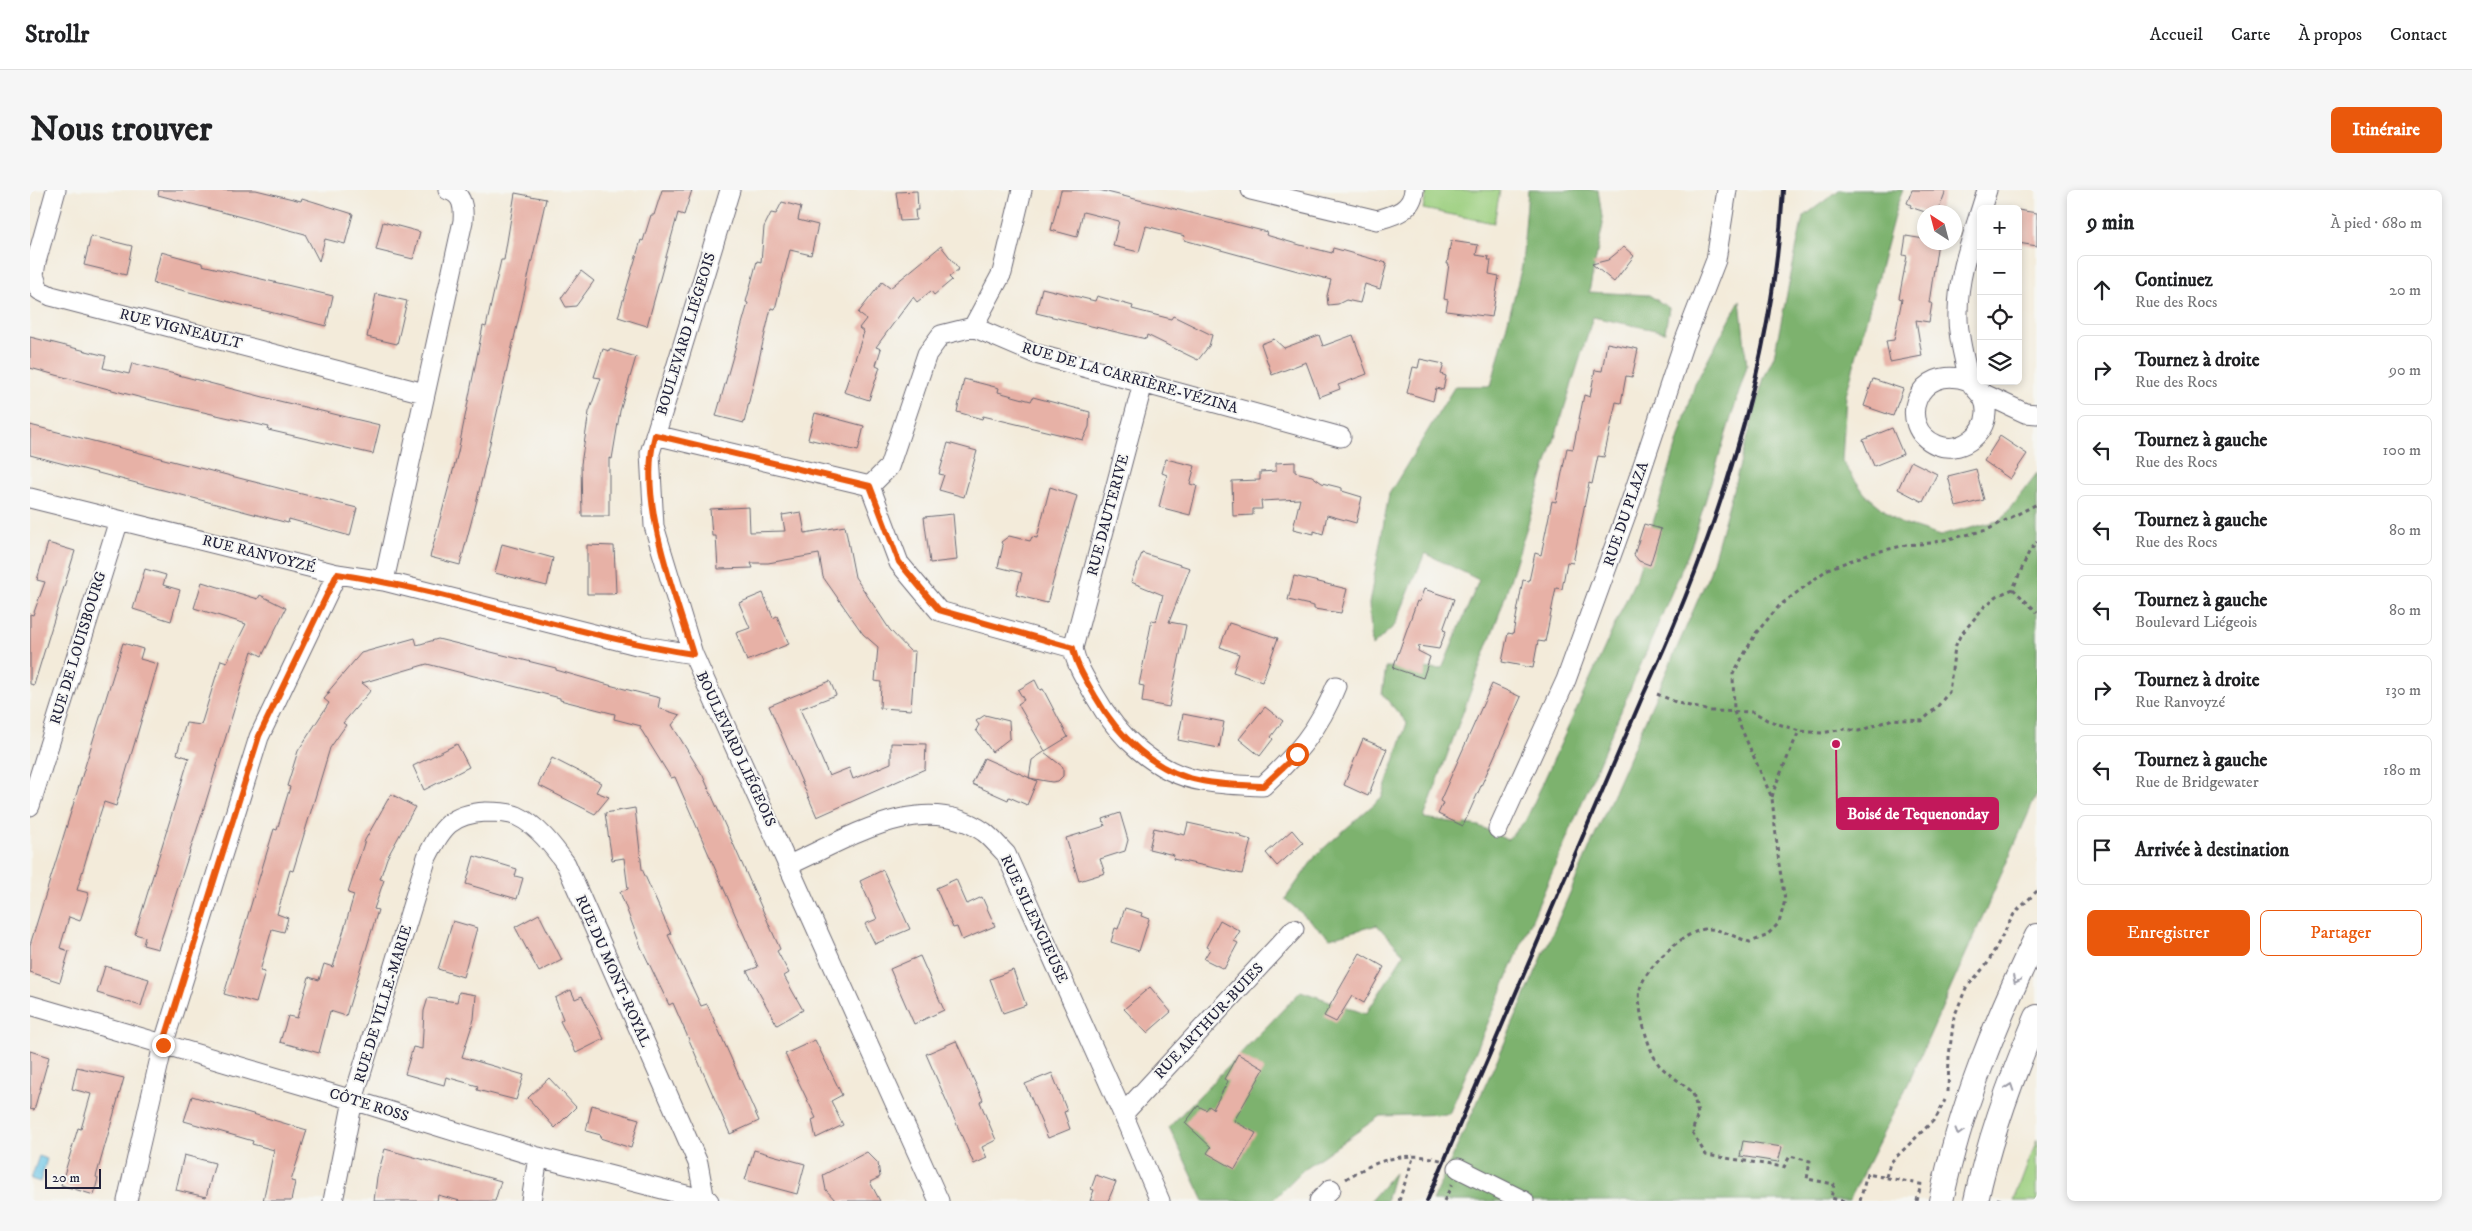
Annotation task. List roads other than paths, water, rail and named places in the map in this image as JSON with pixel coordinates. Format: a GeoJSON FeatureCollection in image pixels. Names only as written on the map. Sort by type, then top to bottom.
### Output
{"type":"FeatureCollection","features":[{"type":"Feature","properties":{"kind":"main road"},"geometry":{"type":"LineString","coordinates":[[1941,1201],[1954,1149],[1984,1053],[2037,936]]}},
{"type":"Feature","properties":{"kind":"main road"},"geometry":{"type":"LineString","coordinates":[[1976,1201],[2003,1105],[2021,1053],[2037,1017]]}},
{"type":"Feature","properties":{"kind":"street","name":"RUE VIGNEAULT"},"geometry":{"type":"LineString","coordinates":[[56,190],[36,262],[34,275],[39,290],[51,296],[424,392]]}},
{"type":"Feature","properties":{"kind":"street"},"geometry":{"type":"LineString","coordinates":[[384,581],[463,221],[464,209],[461,199],[448,190]]}},
{"type":"Feature","properties":{"kind":"street","name":"BOULEVARD LIÉGEOIS"},"geometry":{"type":"LineString","coordinates":[[730,190],[650,453],[654,526],[693,654],[939,1201]]}},
{"type":"Feature","properties":{"kind":"street"},"geometry":{"type":"LineString","coordinates":[[870,486],[889,467],[927,354],[941,335],[973,327],[1002,273],[1022,190]]}},
{"type":"Feature","properties":{"kind":"street"},"geometry":{"type":"LineString","coordinates":[[1251,190],[1376,220],[1395,215],[1406,208],[1413,198],[1414,190]]}},
{"type":"Feature","properties":{"kind":"street","name":"RUE DU PLAZA"},"geometry":{"type":"LineString","coordinates":[[1498,829],[1566,680],[1632,500],[1682,345],[1716,260],[1728,190]]}},
{"type":"Feature","properties":{"kind":"street"},"geometry":{"type":"LineString","coordinates":[[1982,205],[1987,190]]}},
{"type":"Feature","properties":{"kind":"street"},"geometry":{"type":"LineString","coordinates":[[1977,221],[1961,271],[1957,315],[1975,387],[2026,413],[2037,414]]}},
{"type":"Feature","properties":{"kind":"street","name":"RUE DE LA CARRIÈRE-VÉZINA"},"geometry":{"type":"LineString","coordinates":[[973,327],[1036,354],[1341,438]]}},
{"type":"Feature","properties":{"kind":"street","name":"RUE DAUTERIVE"},"geometry":{"type":"LineString","coordinates":[[1073,648],[1143,383]]}},
{"type":"Feature","properties":{"kind":"street"},"geometry":{"type":"LineString","coordinates":[[655,435],[870,486]]}},
{"type":"Feature","properties":{"kind":"street"},"geometry":{"type":"LineString","coordinates":[[870,486],[899,562],[939,610],[1073,648],[1075,660],[1102,708],[1135,748],[1164,767],[1200,781],[1263,786],[1297,754],[1327,709],[1336,686]]}},
{"type":"Feature","properties":{"kind":"street","name":"RUE RANVOYZÉ"},"geometry":{"type":"LineString","coordinates":[[30,498],[337,574],[384,581],[593,635],[693,654]]}},
{"type":"Feature","properties":{"kind":"street","name":"RUE DE LOUISBOURG"},"geometry":{"type":"LineString","coordinates":[[30,806],[119,520]]}},
{"type":"Feature","properties":{"kind":"street"},"geometry":{"type":"LineString","coordinates":[[127,1201],[163,1045],[259,736],[337,574]]}},
{"type":"Feature","properties":{"kind":"street","name":"RUE DU MONT-ROYAL"},"geometry":{"type":"LineString","coordinates":[[456,818],[472,813],[495,812],[516,815],[535,829],[566,864],[698,1163],[707,1201]]}},
{"type":"Feature","properties":{"kind":"street","name":"RUE SILENCIEUSE"},"geometry":{"type":"LineString","coordinates":[[789,865],[878,825],[906,816],[948,816],[984,832],[1006,854],[1160,1201]]}},
{"type":"Feature","properties":{"kind":"street","name":"RUE DE VILLE-MARIE"},"geometry":{"type":"LineString","coordinates":[[333,1201],[353,1100],[427,857],[439,833],[456,818]]}},
{"type":"Feature","properties":{"kind":"street","name":"RUE ARTHUR-BUIES"},"geometry":{"type":"LineString","coordinates":[[1123,1114],[1294,929]]}},
{"type":"Feature","properties":{"kind":"street","name":"CÔTE ROSS"},"geometry":{"type":"LineString","coordinates":[[30,1006],[353,1100],[538,1157],[707,1201]]}},
{"type":"Feature","properties":{"kind":"street"},"geometry":{"type":"LineString","coordinates":[[531,1201],[538,1157]]}},
{"type":"Feature","properties":{"kind":"street"},"geometry":{"type":"LineString","coordinates":[[1458,1168],[1524,1201]]}},
{"type":"Feature","properties":{"kind":"water"},"geometry":{"type":"Polygon","coordinates":[[[39,1156],[47,1159],[40,1182],[31,1179],[39,1156]]]}},
{"type":"Feature","properties":{"kind":"railway"},"geometry":{"type":"LineString","coordinates":[[1427,1201],[1668,639],[1716,515],[1736,452],[1753,388],[1767,323],[1777,257],[1783,190]]}},
{"type":"Feature","properties":{"kind":"place","name":"Boisé de Tequenonday"},"geometry":{"type":"Point","coordinates":[1836,744]}}]}
